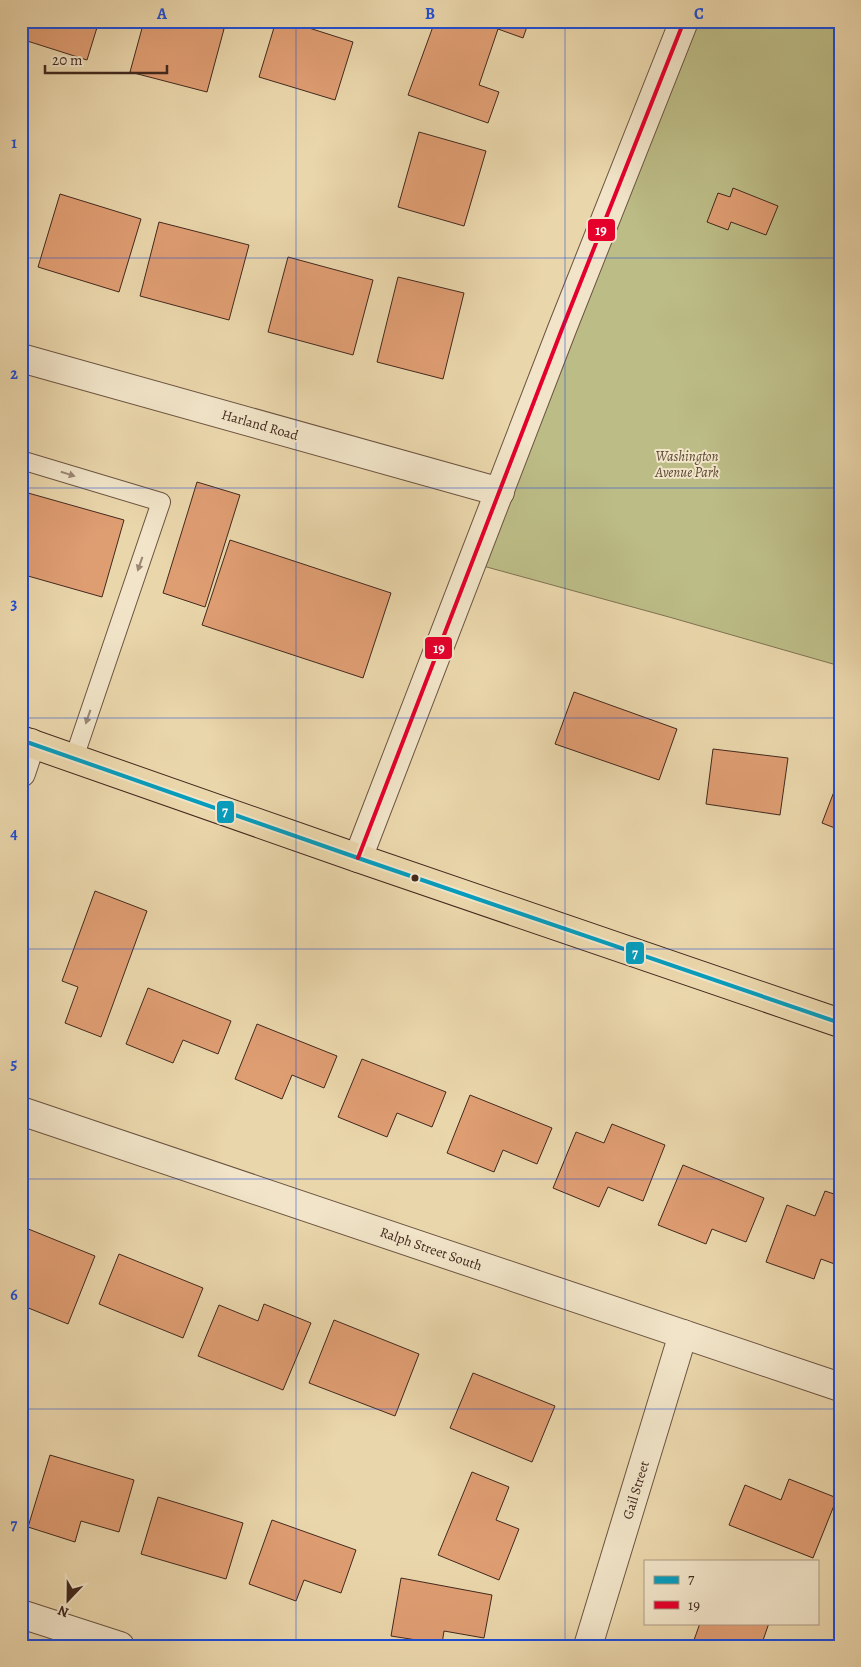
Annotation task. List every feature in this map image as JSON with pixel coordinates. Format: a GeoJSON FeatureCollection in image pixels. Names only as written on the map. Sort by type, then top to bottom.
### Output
{"type":"FeatureCollection","features":[{"type":"Feature","properties":{"kind":"main road"},"geometry":{"type":"LineString","coordinates":[[26,742],[840,1023]]}},
{"type":"Feature","properties":{"kind":"street"},"geometry":{"type":"LineString","coordinates":[[358,858],[684,21]]}},
{"type":"Feature","properties":{"kind":"street","name":"Harland Road"},"geometry":{"type":"LineString","coordinates":[[21,358],[500,492]]}},
{"type":"Feature","properties":{"kind":"street"},"geometry":{"type":"LineString","coordinates":[[21,773],[26,742]]}},
{"type":"Feature","properties":{"kind":"street","name":"Ralph Street South"},"geometry":{"type":"LineString","coordinates":[[21,1111],[840,1387]]}},
{"type":"Feature","properties":{"kind":"street","name":"Gail Street"},"geometry":{"type":"LineString","coordinates":[[588,1646],[683,1334]]}},
{"type":"Feature","properties":{"kind":"street"},"geometry":{"type":"LineString","coordinates":[[21,1614],[120,1646]]}},
{"type":"Feature","properties":{"kind":"lane"},"geometry":{"type":"LineString","coordinates":[[21,460],[162,502],[74,758]]}},
{"type":"Feature","properties":{"kind":"green space","name":"Washington Avenue Park"},"geometry":{"type":"Polygon","coordinates":[[[699,21],[840,21],[840,666],[483,566],[699,21]]]}},
{"type":"Feature","properties":{"kind":"building"},"geometry":{"type":"Polygon","coordinates":[[[21,21],[99,21],[87,60],[21,39],[21,21]]]}},
{"type":"Feature","properties":{"kind":"building"},"geometry":{"type":"Polygon","coordinates":[[[144,21],[196,21],[224,29],[207,92],[130,72],[144,21]]]}},
{"type":"Feature","properties":{"kind":"building"},"geometry":{"type":"Polygon","coordinates":[[[276,21],[287,21],[353,42],[335,100],[259,77],[276,21]]]}},
{"type":"Feature","properties":{"kind":"building"},"geometry":{"type":"Polygon","coordinates":[[[435,21],[529,21],[523,38],[498,29],[479,85],[499,92],[488,123],[408,95],[435,21]]]}},
{"type":"Feature","properties":{"kind":"building"},"geometry":{"type":"Polygon","coordinates":[[[419,132],[486,151],[464,226],[398,207],[419,132]]]}},
{"type":"Feature","properties":{"kind":"building"},"geometry":{"type":"Polygon","coordinates":[[[733,188],[778,206],[766,235],[731,222],[728,230],[707,222],[718,193],[730,197],[733,188]]]}},
{"type":"Feature","properties":{"kind":"building"},"geometry":{"type":"Polygon","coordinates":[[[60,194],[141,219],[119,292],[38,267],[60,194]]]}},
{"type":"Feature","properties":{"kind":"building"},"geometry":{"type":"Polygon","coordinates":[[[159,222],[249,245],[229,320],[140,296],[159,222]]]}},
{"type":"Feature","properties":{"kind":"building"},"geometry":{"type":"Polygon","coordinates":[[[288,257],[373,280],[353,355],[268,332],[288,257]]]}},
{"type":"Feature","properties":{"kind":"building"},"geometry":{"type":"Polygon","coordinates":[[[398,277],[464,293],[443,379],[377,362],[398,277]]]}},
{"type":"Feature","properties":{"kind":"building"},"geometry":{"type":"Polygon","coordinates":[[[197,482],[240,495],[205,607],[163,593],[197,482]]]}},
{"type":"Feature","properties":{"kind":"building"},"geometry":{"type":"Polygon","coordinates":[[[21,491],[124,520],[102,597],[21,574],[21,491]]]}},
{"type":"Feature","properties":{"kind":"building"},"geometry":{"type":"Polygon","coordinates":[[[230,540],[391,593],[363,678],[202,625],[230,540]]]}},
{"type":"Feature","properties":{"kind":"building"},"geometry":{"type":"Polygon","coordinates":[[[574,692],[677,729],[659,780],[555,744],[574,692]]]}},
{"type":"Feature","properties":{"kind":"building"},"geometry":{"type":"Polygon","coordinates":[[[713,749],[788,758],[780,815],[706,804],[713,749]]]}},
{"type":"Feature","properties":{"kind":"building"},"geometry":{"type":"Polygon","coordinates":[[[840,776],[840,830],[822,823],[840,776]]]}},
{"type":"Feature","properties":{"kind":"building"},"geometry":{"type":"Polygon","coordinates":[[[95,891],[147,911],[101,1037],[65,1023],[78,987],[62,981],[95,891]]]}},
{"type":"Feature","properties":{"kind":"building"},"geometry":{"type":"Polygon","coordinates":[[[148,988],[231,1021],[218,1054],[183,1040],[173,1063],[126,1044],[148,988]]]}},
{"type":"Feature","properties":{"kind":"building"},"geometry":{"type":"Polygon","coordinates":[[[257,1024],[337,1056],[324,1088],[292,1075],[282,1099],[235,1079],[257,1024]]]}},
{"type":"Feature","properties":{"kind":"building"},"geometry":{"type":"Polygon","coordinates":[[[362,1059],[446,1092],[432,1127],[397,1113],[387,1137],[338,1117],[362,1059]]]}},
{"type":"Feature","properties":{"kind":"building"},"geometry":{"type":"Polygon","coordinates":[[[470,1095],[552,1128],[537,1164],[503,1150],[494,1172],[447,1153],[470,1095]]]}},
{"type":"Feature","properties":{"kind":"building"},"geometry":{"type":"Polygon","coordinates":[[[612,1124],[665,1145],[643,1201],[608,1187],[599,1207],[553,1188],[576,1132],[604,1143],[612,1124]]]}},
{"type":"Feature","properties":{"kind":"building"},"geometry":{"type":"Polygon","coordinates":[[[683,1165],[764,1198],[746,1242],[712,1229],[706,1244],[658,1225],[683,1165]]]}},
{"type":"Feature","properties":{"kind":"building"},"geometry":{"type":"Polygon","coordinates":[[[825,1191],[840,1196],[840,1266],[821,1259],[814,1279],[766,1262],[787,1205],[815,1216],[825,1191]]]}},
{"type":"Feature","properties":{"kind":"building"},"geometry":{"type":"Polygon","coordinates":[[[21,1226],[95,1256],[68,1324],[21,1305],[21,1226]]]}},
{"type":"Feature","properties":{"kind":"building"},"geometry":{"type":"Polygon","coordinates":[[[119,1254],[203,1288],[183,1338],[99,1304],[119,1254]]]}},
{"type":"Feature","properties":{"kind":"building"},"geometry":{"type":"Polygon","coordinates":[[[264,1304],[311,1323],[283,1390],[198,1356],[219,1305],[258,1321],[264,1304]]]}},
{"type":"Feature","properties":{"kind":"building"},"geometry":{"type":"Polygon","coordinates":[[[334,1320],[419,1354],[395,1416],[309,1383],[334,1320]]]}},
{"type":"Feature","properties":{"kind":"building"},"geometry":{"type":"Polygon","coordinates":[[[473,1373],[555,1406],[532,1462],[450,1428],[473,1373]]]}},
{"type":"Feature","properties":{"kind":"building"},"geometry":{"type":"Polygon","coordinates":[[[50,1455],[134,1480],[119,1532],[81,1521],[75,1542],[28,1527],[50,1455]]]}},
{"type":"Feature","properties":{"kind":"building"},"geometry":{"type":"Polygon","coordinates":[[[472,1472],[509,1487],[496,1520],[519,1529],[499,1580],[438,1555],[472,1472]]]}},
{"type":"Feature","properties":{"kind":"building"},"geometry":{"type":"Polygon","coordinates":[[[789,1479],[837,1498],[813,1558],[729,1525],[745,1485],[781,1500],[789,1479]]]}},
{"type":"Feature","properties":{"kind":"building"},"geometry":{"type":"Polygon","coordinates":[[[158,1497],[243,1523],[226,1579],[141,1554],[158,1497]]]}},
{"type":"Feature","properties":{"kind":"building"},"geometry":{"type":"Polygon","coordinates":[[[272,1520],[356,1550],[341,1593],[304,1580],[296,1601],[249,1584],[272,1520]]]}},
{"type":"Feature","properties":{"kind":"building"},"geometry":{"type":"Polygon","coordinates":[[[401,1578],[492,1595],[484,1638],[444,1631],[442,1644],[391,1636],[401,1578]]]}},
{"type":"Feature","properties":{"kind":"building"},"geometry":{"type":"Polygon","coordinates":[[[700,1624],[769,1624],[761,1646],[699,1646],[693,1643],[700,1624]]]}},
{"type":"Feature","properties":{"kind":"transit line","name":"19"},"geometry":{"type":"LineString","coordinates":[[358,858],[562,329],[684,21]]}},
{"type":"Feature","properties":{"kind":"transit line","name":"7"},"geometry":{"type":"LineString","coordinates":[[21,740],[840,1023]]}}]}
